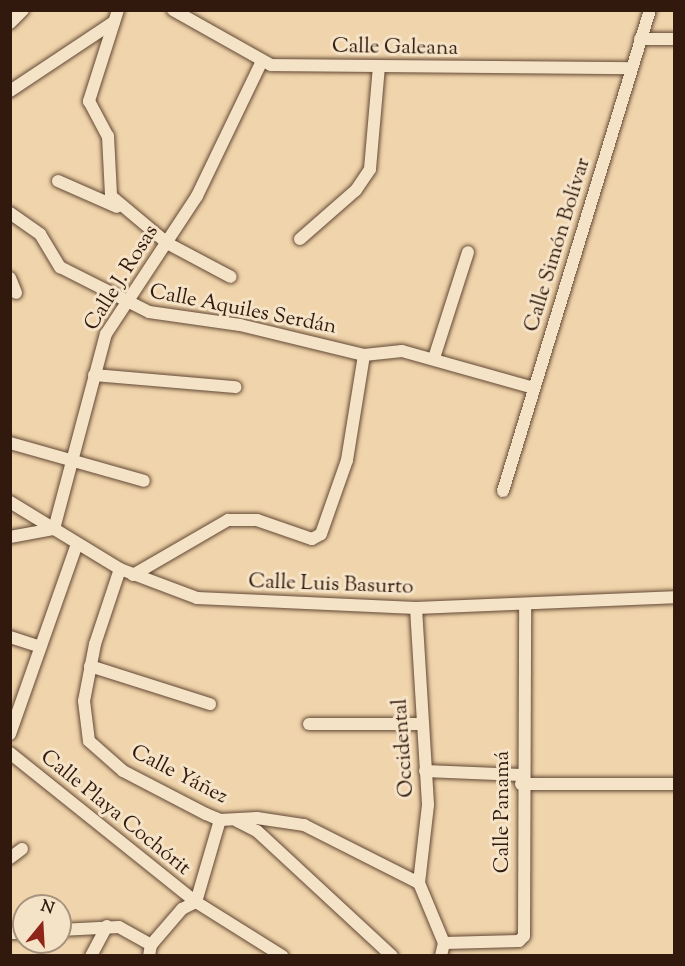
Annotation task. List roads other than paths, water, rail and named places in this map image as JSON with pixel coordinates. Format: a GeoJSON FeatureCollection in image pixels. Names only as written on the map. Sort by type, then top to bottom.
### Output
{"type":"FeatureCollection","features":[{"type":"Feature","properties":{"kind":"street"},"geometry":{"type":"LineString","coordinates":[[10,23],[23,10]]}},
{"type":"Feature","properties":{"kind":"street","name":"Calle Galeana"},"geometry":{"type":"LineString","coordinates":[[173,10],[261,63],[379,67],[631,68]]}},
{"type":"Feature","properties":{"kind":"street","name":"Calle Simón Bolívar"},"geometry":{"type":"LineString","coordinates":[[503,491],[650,10]]}},
{"type":"Feature","properties":{"kind":"street"},"geometry":{"type":"LineString","coordinates":[[10,91],[116,16]]}},
{"type":"Feature","properties":{"kind":"street"},"geometry":{"type":"LineString","coordinates":[[116,16],[89,101],[108,136],[111,196],[117,207]]}},
{"type":"Feature","properties":{"kind":"street"},"geometry":{"type":"LineString","coordinates":[[640,39],[675,39]]}},
{"type":"Feature","properties":{"kind":"street","name":"Calle J. Rosas"},"geometry":{"type":"LineString","coordinates":[[54,529],[106,334],[167,243],[212,167],[261,63]]}},
{"type":"Feature","properties":{"kind":"street"},"geometry":{"type":"LineString","coordinates":[[300,239],[356,190],[370,168],[379,67]]}},
{"type":"Feature","properties":{"kind":"street"},"geometry":{"type":"LineString","coordinates":[[58,181],[117,207],[167,243],[231,277]]}},
{"type":"Feature","properties":{"kind":"street","name":"Calle Aquiles Serdán"},"geometry":{"type":"LineString","coordinates":[[10,213],[40,234],[60,267],[124,304],[364,355],[402,351],[434,358],[534,388]]}},
{"type":"Feature","properties":{"kind":"street"},"geometry":{"type":"LineString","coordinates":[[434,358],[468,252]]}},
{"type":"Feature","properties":{"kind":"street"},"geometry":{"type":"LineString","coordinates":[[10,278],[16,293]]}},
{"type":"Feature","properties":{"kind":"street"},"geometry":{"type":"LineString","coordinates":[[133,575],[228,520],[257,520],[312,539],[321,534],[347,459],[364,355]]}},
{"type":"Feature","properties":{"kind":"street"},"geometry":{"type":"LineString","coordinates":[[94,375],[235,387]]}},
{"type":"Feature","properties":{"kind":"street"},"geometry":{"type":"LineString","coordinates":[[10,443],[144,481]]}},
{"type":"Feature","properties":{"kind":"street","name":"Calle Luis Basurto"},"geometry":{"type":"LineString","coordinates":[[10,502],[120,569],[197,598],[416,608],[675,597]]}},
{"type":"Feature","properties":{"kind":"street"},"geometry":{"type":"LineString","coordinates":[[10,537],[54,529]]}},
{"type":"Feature","properties":{"kind":"street"},"geometry":{"type":"LineString","coordinates":[[10,734],[77,544]]}},
{"type":"Feature","properties":{"kind":"street","name":"Calle Yáñez"},"geometry":{"type":"LineString","coordinates":[[120,569],[90,666],[83,722],[101,755],[220,820],[237,821],[257,818],[304,825],[419,883]]}},
{"type":"Feature","properties":{"kind":"street","name":"Calle Panamá"},"geometry":{"type":"LineString","coordinates":[[442,950],[523,939],[521,779],[525,605]]}},
{"type":"Feature","properties":{"kind":"street","name":"Occidental"},"geometry":{"type":"LineString","coordinates":[[416,608],[420,724],[428,805],[419,883]]}},
{"type":"Feature","properties":{"kind":"street"},"geometry":{"type":"LineString","coordinates":[[10,637],[40,647]]}},
{"type":"Feature","properties":{"kind":"street"},"geometry":{"type":"LineString","coordinates":[[90,666],[210,704]]}},
{"type":"Feature","properties":{"kind":"street"},"geometry":{"type":"LineString","coordinates":[[309,724],[420,724]]}},
{"type":"Feature","properties":{"kind":"street","name":"Calle Playa Cochórit"},"geometry":{"type":"LineString","coordinates":[[10,753],[196,902],[282,956]]}},
{"type":"Feature","properties":{"kind":"street"},"geometry":{"type":"LineString","coordinates":[[425,771],[521,779],[675,784]]}},
{"type":"Feature","properties":{"kind":"street"},"geometry":{"type":"LineString","coordinates":[[72,929],[106,926],[132,930],[150,950],[182,909],[196,902],[220,820]]}},
{"type":"Feature","properties":{"kind":"street"},"geometry":{"type":"LineString","coordinates":[[237,821],[257,831],[392,956]]}},
{"type":"Feature","properties":{"kind":"street"},"geometry":{"type":"LineString","coordinates":[[10,858],[22,849]]}},
{"type":"Feature","properties":{"kind":"street"},"geometry":{"type":"LineString","coordinates":[[419,883],[442,950]]}},
{"type":"Feature","properties":{"kind":"street"},"geometry":{"type":"LineString","coordinates":[[91,956],[106,926]]}}]}
